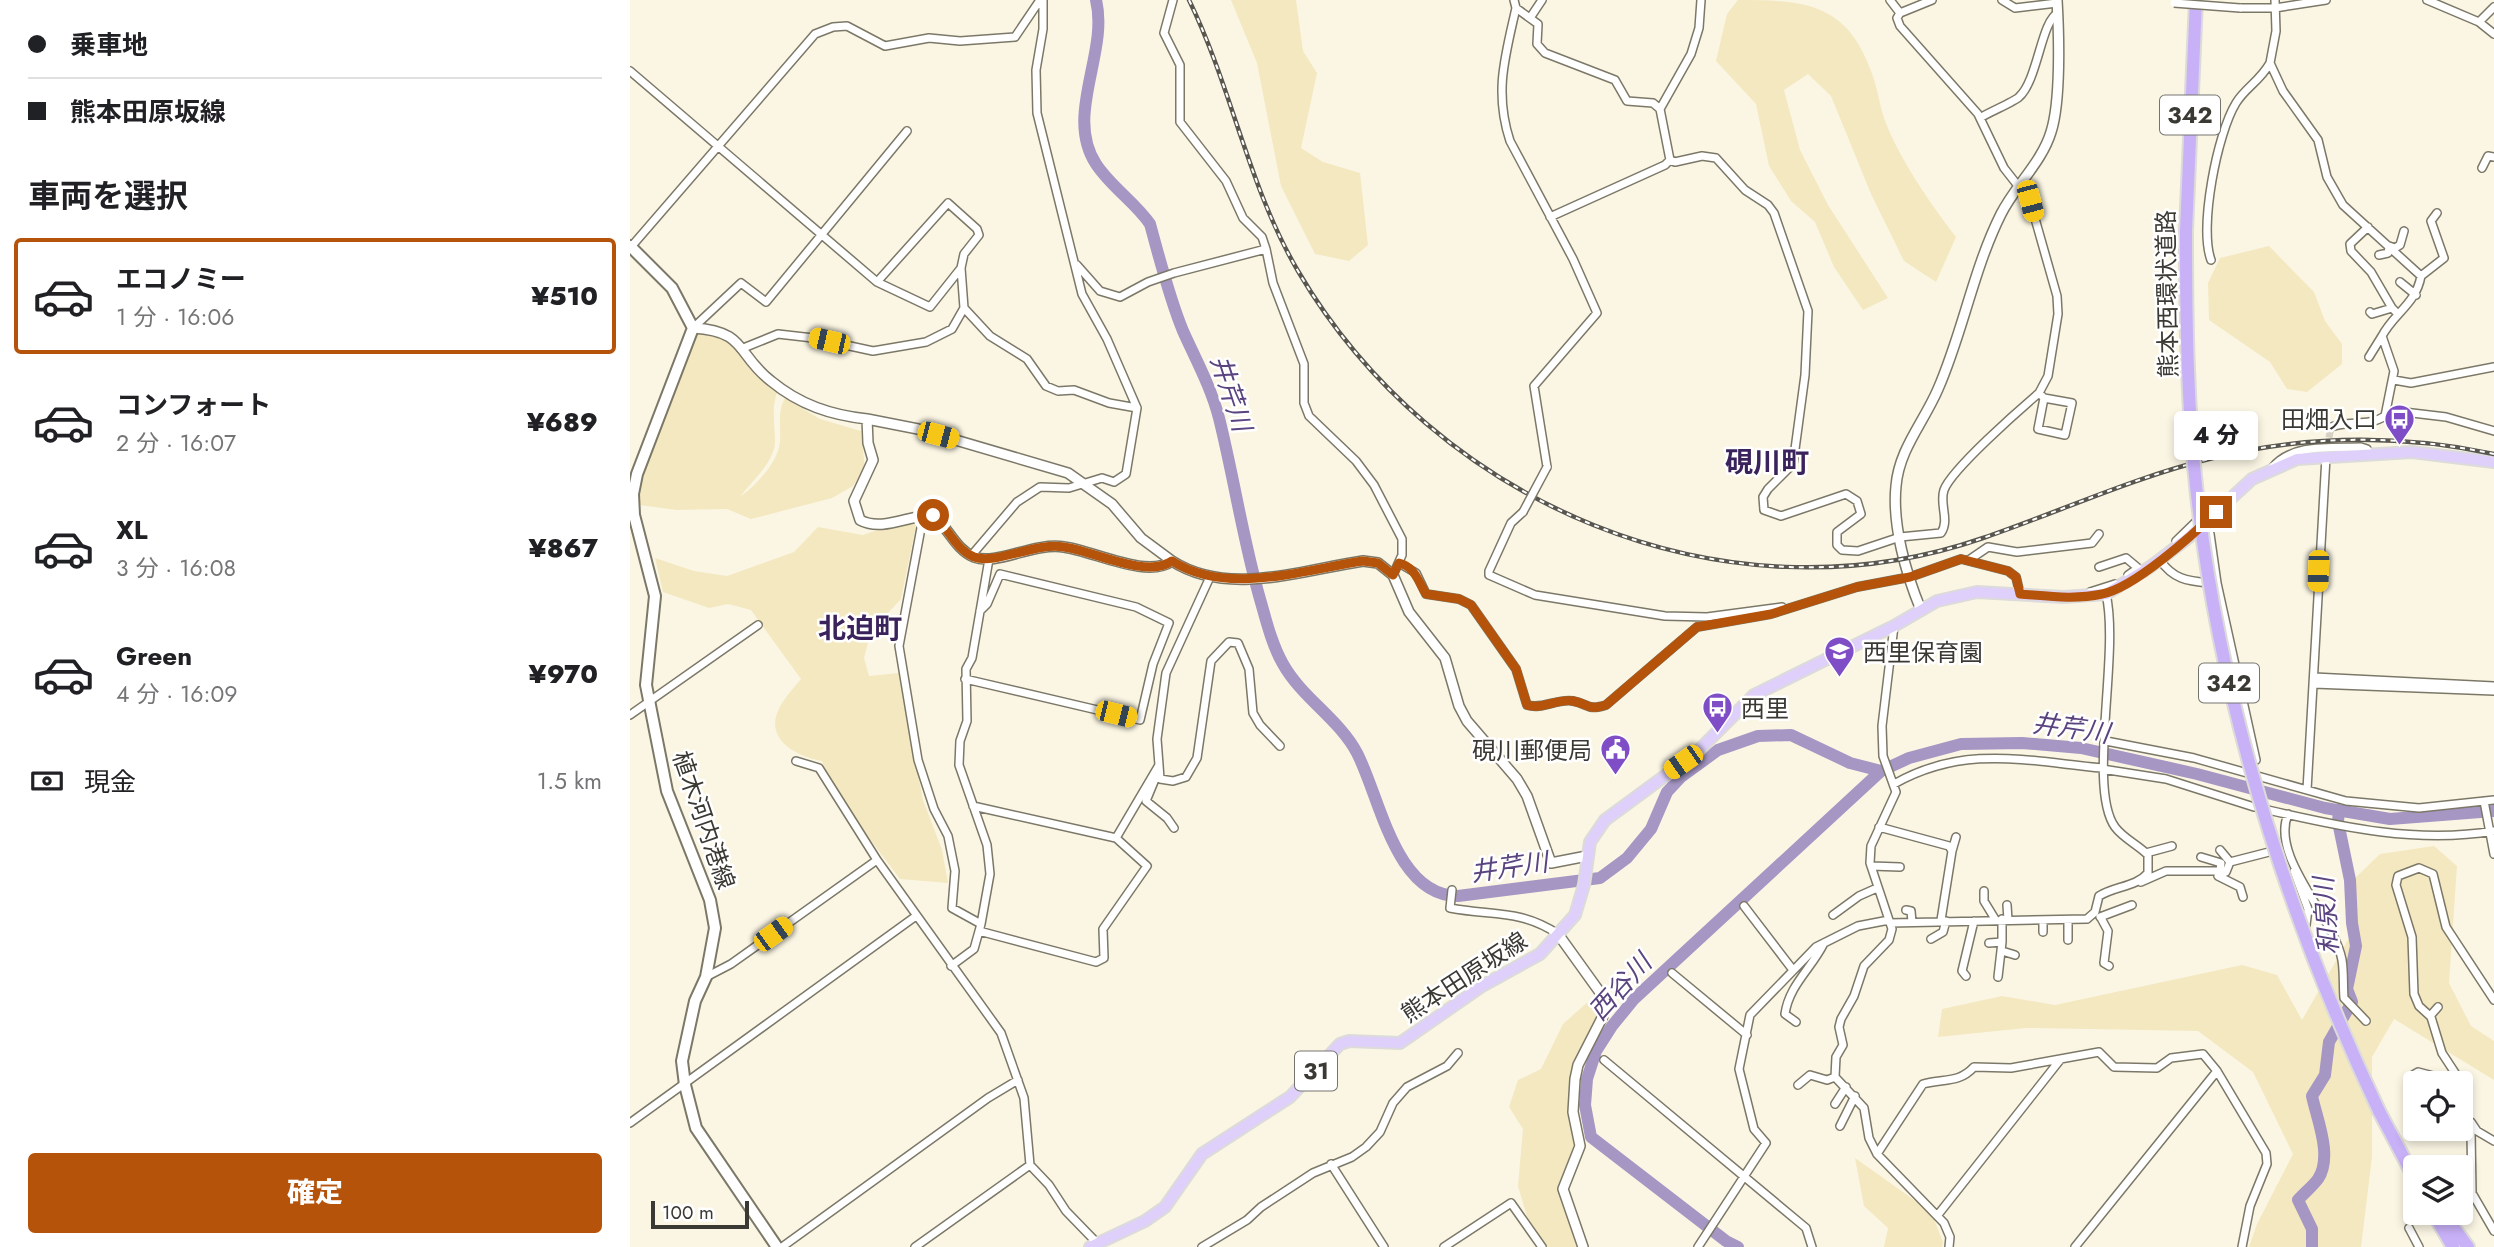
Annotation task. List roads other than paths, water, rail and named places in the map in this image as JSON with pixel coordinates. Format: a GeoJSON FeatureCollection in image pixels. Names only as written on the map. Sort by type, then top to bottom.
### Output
{"type":"FeatureCollection","features":[{"type":"Feature","properties":{"kind":"highway","name":"熊本西環状道路"},"geometry":{"type":"LineString","coordinates":[[2196,0],[2186,231],[2187,351],[2197,495],[2225,665],[2245,755],[2291,903],[2318,977],[2378,1111],[2403,1157]]}},
{"type":"Feature","properties":{"kind":"highway"},"geometry":{"type":"LineString","coordinates":[[2378,1111],[2406,1155]]}},
{"type":"Feature","properties":{"kind":"highway"},"geometry":{"type":"LineString","coordinates":[[2440,1225],[2446,1247]]}},
{"type":"Feature","properties":{"kind":"highway"},"geometry":{"type":"LineString","coordinates":[[2443,1225],[2453,1247]]}},
{"type":"Feature","properties":{"kind":"highway"},"geometry":{"type":"LineString","coordinates":[[2447,1225],[2468,1247]]}},
{"type":"Feature","properties":{"kind":"main road"},"geometry":{"type":"LineString","coordinates":[[631,246],[673,288],[694,328]]}},
{"type":"Feature","properties":{"kind":"main road","name":"植木河内港線"},"geometry":{"type":"LineString","coordinates":[[694,328],[637,474],[633,494],[634,514],[655,596],[646,659],[649,701],[667,791],[710,900],[715,928],[706,977],[695,1001],[684,1050],[685,1085],[696,1128],[780,1247]]}},
{"type":"Feature","properties":{"kind":"main road","name":"熊本田原坂線"},"geometry":{"type":"LineString","coordinates":[[1101,1245],[1165,1207],[1202,1154],[1290,1097],[1340,1044],[1349,1041],[1400,1043],[1482,986],[1525,965],[1575,915],[1584,885],[1590,842],[1605,820],[1696,753],[1754,695],[1894,626],[1937,601],[1960,594],[2064,597],[2106,594],[2160,560],[2252,479],[2297,459],[2370,454],[2444,454],[2494,462]]}},
{"type":"Feature","properties":{"kind":"street"},"geometry":{"type":"LineString","coordinates":[[631,246],[816,34],[833,27],[847,26],[885,46],[929,38],[960,41],[1015,37],[1042,0]]}},
{"type":"Feature","properties":{"kind":"street"},"geometry":{"type":"LineString","coordinates":[[971,556],[1002,518],[1040,487],[1069,488],[1087,485],[1102,478],[1114,482],[1126,474],[1137,408],[1107,339],[1082,294],[1037,113],[1036,70],[1043,29],[1042,0]]}},
{"type":"Feature","properties":{"kind":"street"},"geometry":{"type":"LineString","coordinates":[[1173,0],[1164,33],[1180,65],[1180,122],[1226,181],[1242,218],[1262,237],[1273,283],[1304,365],[1304,403],[1317,426],[1356,461],[1374,485],[1402,539],[1399,563],[1393,575]]}},
{"type":"Feature","properties":{"kind":"street"},"geometry":{"type":"LineString","coordinates":[[1530,18],[1542,0]]}},
{"type":"Feature","properties":{"kind":"street"},"geometry":{"type":"LineString","coordinates":[[1660,109],[1691,54],[1699,28],[1701,0]]}},
{"type":"Feature","properties":{"kind":"street"},"geometry":{"type":"LineString","coordinates":[[1890,0],[1900,13]]}},
{"type":"Feature","properties":{"kind":"street"},"geometry":{"type":"LineString","coordinates":[[1932,0],[1900,13],[1897,18],[1900,26],[1980,118],[1999,159],[2016,186],[2030,201],[2057,296],[2058,314],[2048,376],[2041,395],[2038,429],[2065,435],[2072,403],[2041,395]]}},
{"type":"Feature","properties":{"kind":"street"},"geometry":{"type":"LineString","coordinates":[[2002,0],[2015,8],[2057,5]]}},
{"type":"Feature","properties":{"kind":"street"},"geometry":{"type":"LineString","coordinates":[[2174,4],[2240,8],[2326,0]]}},
{"type":"Feature","properties":{"kind":"street"},"geometry":{"type":"LineString","coordinates":[[2427,0],[2479,22],[2494,34]]}},
{"type":"Feature","properties":{"kind":"street"},"geometry":{"type":"LineString","coordinates":[[1515,4],[1538,24],[1537,44],[1545,53],[1615,80],[1627,101],[1653,103],[1660,109],[1670,160]]}},
{"type":"Feature","properties":{"kind":"street"},"geometry":{"type":"LineString","coordinates":[[1515,4],[1501,81],[1503,121],[1510,141],[1594,300],[1597,313],[1534,387],[1547,467],[1523,512],[1511,523],[1490,567],[1489,575],[1535,595],[1625,611],[1707,617],[1790,607]]}},
{"type":"Feature","properties":{"kind":"street"},"geometry":{"type":"LineString","coordinates":[[2211,260],[2206,232],[2210,197],[2235,104],[2260,80],[2270,63],[2276,31],[2275,4]]}},
{"type":"Feature","properties":{"kind":"street"},"geometry":{"type":"LineString","coordinates":[[1980,118],[2021,95],[2038,62],[2050,18],[2057,5]]}},
{"type":"Feature","properties":{"kind":"street"},"geometry":{"type":"LineString","coordinates":[[1921,610],[1900,537],[1895,489],[1898,466],[1939,389],[1987,243],[2016,186],[2050,135],[2060,37],[2057,5]]}},
{"type":"Feature","properties":{"kind":"street"},"geometry":{"type":"LineString","coordinates":[[2479,22],[2494,7]]}},
{"type":"Feature","properties":{"kind":"street"},"geometry":{"type":"LineString","coordinates":[[2270,63],[2283,91],[2318,141],[2324,171],[2343,205],[2421,276]]}},
{"type":"Feature","properties":{"kind":"street"},"geometry":{"type":"LineString","coordinates":[[630,71],[877,282],[930,307],[961,268]]}},
{"type":"Feature","properties":{"kind":"street"},"geometry":{"type":"LineString","coordinates":[[694,328],[741,283],[766,302],[907,131]]}},
{"type":"Feature","properties":{"kind":"street"},"geometry":{"type":"LineString","coordinates":[[1670,160],[1675,162],[1702,156],[1716,158],[1745,190],[1768,205],[1776,219],[1808,311],[1805,375],[1793,464],[1768,489],[1763,497],[1764,509],[1781,516],[1846,494],[1857,502],[1861,514],[1837,531],[1837,545],[1842,550],[1857,551],[1900,537],[1941,533],[1945,526],[1943,492],[1952,474],[2041,395]]}},
{"type":"Feature","properties":{"kind":"street"},"geometry":{"type":"LineString","coordinates":[[2482,169],[2488,156],[2494,157]]}},
{"type":"Feature","properties":{"kind":"street"},"geometry":{"type":"LineString","coordinates":[[1550,217],[1665,165],[1670,160]]}},
{"type":"Feature","properties":{"kind":"street"},"geometry":{"type":"LineString","coordinates":[[741,349],[778,334],[813,338],[873,351],[926,342],[952,329],[964,308],[961,268],[964,254],[979,235],[977,229],[948,203],[877,282]]}},
{"type":"Feature","properties":{"kind":"street"},"geometry":{"type":"LineString","coordinates":[[2370,312],[2395,311],[2410,305],[2421,276],[2444,258],[2431,221],[2437,213]]}},
{"type":"Feature","properties":{"kind":"street"},"geometry":{"type":"LineString","coordinates":[[2368,227],[2350,244],[2351,251],[2371,272],[2395,311]]}},
{"type":"Feature","properties":{"kind":"street"},"geometry":{"type":"LineString","coordinates":[[2389,246],[2395,248],[2400,245],[2404,231]]}},
{"type":"Feature","properties":{"kind":"street"},"geometry":{"type":"LineString","coordinates":[[2379,255],[2388,253],[2389,246]]}},
{"type":"Feature","properties":{"kind":"street"},"geometry":{"type":"LineString","coordinates":[[1075,261],[1094,286],[1120,297],[1174,273],[1266,249]]}},
{"type":"Feature","properties":{"kind":"street"},"geometry":{"type":"LineString","coordinates":[[2400,282],[2416,295]]}},
{"type":"Feature","properties":{"kind":"street"},"geometry":{"type":"LineString","coordinates":[[964,308],[990,336],[1027,359],[1046,387],[1058,391],[1074,390],[1109,404],[1137,408]]}},
{"type":"Feature","properties":{"kind":"street"},"geometry":{"type":"LineString","coordinates":[[2370,357],[2395,311]]}},
{"type":"Feature","properties":{"kind":"street"},"geometry":{"type":"LineString","coordinates":[[694,328],[721,331],[768,379],[801,401],[838,416],[867,419],[977,445],[1068,473],[1112,504],[1141,538],[1187,571],[1210,577],[1243,580],[1363,561],[1378,563],[1393,575],[1409,612],[1445,659],[1459,706],[1467,721],[1517,779],[1527,796],[1551,863],[1587,856]]}},
{"type":"Feature","properties":{"kind":"street"},"geometry":{"type":"LineString","coordinates":[[2331,428],[2341,423],[2379,421],[2387,410],[2394,370],[2382,336]]}},
{"type":"Feature","properties":{"kind":"street"},"geometry":{"type":"LineString","coordinates":[[2394,380],[2411,383],[2494,367]]}},
{"type":"Feature","properties":{"kind":"street"},"geometry":{"type":"LineString","coordinates":[[2387,410],[2446,417],[2494,431]]}},
{"type":"Feature","properties":{"kind":"street"},"geometry":{"type":"LineString","coordinates":[[867,419],[868,443],[873,460],[854,501],[860,520],[879,525],[918,515],[933,515],[971,556],[989,559],[1040,545],[1054,545],[1085,550],[1149,568],[1161,569],[1172,561]]}},
{"type":"Feature","properties":{"kind":"street"},"geometry":{"type":"LineString","coordinates":[[2272,468],[2282,456],[2297,451],[2361,447],[2367,449],[2370,454]]}},
{"type":"Feature","properties":{"kind":"street"},"geometry":{"type":"LineString","coordinates":[[2307,790],[2326,457]]}},
{"type":"Feature","properties":{"kind":"street"},"geometry":{"type":"LineString","coordinates":[[2074,592],[2105,588],[2175,543],[2220,501],[2230,499]]}},
{"type":"Feature","properties":{"kind":"street"},"geometry":{"type":"LineString","coordinates":[[933,515],[921,528],[899,646],[918,760],[934,809],[948,836],[955,871],[952,908],[980,927],[1096,962],[1104,958],[1103,929],[1147,866],[1116,838],[973,806]]}},
{"type":"Feature","properties":{"kind":"street"},"geometry":{"type":"LineString","coordinates":[[1969,560],[1988,547],[2017,552],[2092,543],[2099,534]]}},
{"type":"Feature","properties":{"kind":"street"},"geometry":{"type":"LineString","coordinates":[[2210,534],[2213,583],[2256,761]]}},
{"type":"Feature","properties":{"kind":"street"},"geometry":{"type":"LineString","coordinates":[[2099,567],[2126,558],[2138,568]]}},
{"type":"Feature","properties":{"kind":"street"},"geometry":{"type":"LineString","coordinates":[[951,966],[974,950],[990,874],[987,845],[959,765],[960,741],[967,721],[965,679],[989,559]]}},
{"type":"Feature","properties":{"kind":"street"},"geometry":{"type":"LineString","coordinates":[[1399,563],[1416,573],[1426,594],[1459,599],[1471,605],[1516,669],[1527,705],[1534,707],[1572,700],[1589,709],[1606,705],[1697,627],[1771,614],[1857,587],[1910,577],[1949,561],[1969,560],[2008,571],[2016,577],[2020,594]]}},
{"type":"Feature","properties":{"kind":"street"},"geometry":{"type":"LineString","coordinates":[[2160,560],[2174,576],[2184,581],[2213,583]]}},
{"type":"Feature","properties":{"kind":"street"},"geometry":{"type":"LineString","coordinates":[[965,679],[1140,720],[1153,664],[1169,623],[1136,607],[1000,575],[987,604],[980,611]]}},
{"type":"Feature","properties":{"kind":"street"},"geometry":{"type":"LineString","coordinates":[[1210,577],[1166,673],[1157,739],[1160,779],[1173,781],[1186,777],[1197,758],[1211,660],[1229,642],[1238,643],[1250,669],[1253,713],[1260,725],[1280,746]]}},
{"type":"Feature","properties":{"kind":"street"},"geometry":{"type":"LineString","coordinates":[[2106,594],[2110,617],[2102,791],[2115,827],[2146,853],[2150,860],[2148,873],[2140,882]]}},
{"type":"Feature","properties":{"kind":"street"},"geometry":{"type":"LineString","coordinates":[[630,715],[758,625]]}},
{"type":"Feature","properties":{"kind":"street"},"geometry":{"type":"LineString","coordinates":[[1835,1077],[1836,1057],[1843,1045],[1839,1027],[1841,1019],[1854,996],[1864,966],[1889,940],[1889,922],[1871,866],[1871,846],[1896,792],[1883,756],[1882,720],[1894,626]]}},
{"type":"Feature","properties":{"kind":"street"},"geometry":{"type":"LineString","coordinates":[[2314,680],[2494,688]]}},
{"type":"Feature","properties":{"kind":"street"},"geometry":{"type":"LineString","coordinates":[[2106,741],[2194,758],[2346,801],[2388,807],[2449,806],[2494,800]]}},
{"type":"Feature","properties":{"kind":"street"},"geometry":{"type":"LineString","coordinates":[[1893,780],[1954,760],[2000,758],[2102,767],[2166,779],[2254,807]]}},
{"type":"Feature","properties":{"kind":"street"},"geometry":{"type":"LineString","coordinates":[[796,761],[819,768],[877,860],[1001,1033],[1024,1098],[1030,1165],[1049,1185],[1066,1212],[1101,1245]]}},
{"type":"Feature","properties":{"kind":"street"},"geometry":{"type":"LineString","coordinates":[[1116,838],[1159,765]]}},
{"type":"Feature","properties":{"kind":"street"},"geometry":{"type":"LineString","coordinates":[[1159,765],[1156,782],[1146,801],[1167,818],[1174,828]]}},
{"type":"Feature","properties":{"kind":"street"},"geometry":{"type":"LineString","coordinates":[[2484,803],[2494,854]]}},
{"type":"Feature","properties":{"kind":"street"},"geometry":{"type":"LineString","coordinates":[[2268,810],[2386,834],[2436,836],[2491,829]]}},
{"type":"Feature","properties":{"kind":"street"},"geometry":{"type":"LineString","coordinates":[[2288,814],[2284,830],[2296,881],[2308,909],[2306,925]]}},
{"type":"Feature","properties":{"kind":"street"},"geometry":{"type":"LineString","coordinates":[[1879,827],[1948,846],[1952,851]]}},
{"type":"Feature","properties":{"kind":"street"},"geometry":{"type":"LineString","coordinates":[[1931,939],[1944,932],[1943,920],[1956,837]]}},
{"type":"Feature","properties":{"kind":"street"},"geometry":{"type":"LineString","coordinates":[[2146,853],[2172,846]]}},
{"type":"Feature","properties":{"kind":"street"},"geometry":{"type":"LineString","coordinates":[[2278,849],[2288,846]]}},
{"type":"Feature","properties":{"kind":"street"},"geometry":{"type":"LineString","coordinates":[[2220,850],[2230,862]]}},
{"type":"Feature","properties":{"kind":"street"},"geometry":{"type":"LineString","coordinates":[[2230,862],[2269,852]]}},
{"type":"Feature","properties":{"kind":"street"},"geometry":{"type":"LineString","coordinates":[[2201,857],[2221,863],[2217,874]]}},
{"type":"Feature","properties":{"kind":"street"},"geometry":{"type":"LineString","coordinates":[[706,977],[731,964],[877,860]]}},
{"type":"Feature","properties":{"kind":"street"},"geometry":{"type":"LineString","coordinates":[[1698,1247],[1766,1143],[1754,1129],[1739,1069],[1751,1015],[1793,970],[1824,943],[1858,926],[1889,922],[2087,919],[2095,912],[2099,896],[2114,887],[2140,882],[2166,871],[2217,874],[2226,872],[2230,862]]}},
{"type":"Feature","properties":{"kind":"street"},"geometry":{"type":"LineString","coordinates":[[2293,864],[2323,914],[2342,959],[2344,998],[2366,1021]]}},
{"type":"Feature","properties":{"kind":"street"},"geometry":{"type":"LineString","coordinates":[[1871,866],[1900,867]]}},
{"type":"Feature","properties":{"kind":"street"},"geometry":{"type":"LineString","coordinates":[[2453,1071],[2442,1053],[2430,1016],[2418,1006],[2414,994],[2412,937],[2396,885],[2398,876],[2418,867],[2433,874],[2446,927],[2494,1000]]}},
{"type":"Feature","properties":{"kind":"street"},"geometry":{"type":"LineString","coordinates":[[2217,874],[2239,887],[2243,897]]}},
{"type":"Feature","properties":{"kind":"street"},"geometry":{"type":"LineString","coordinates":[[1833,915],[1859,896],[1877,888]]}},
{"type":"Feature","properties":{"kind":"street"},"geometry":{"type":"LineString","coordinates":[[1451,890],[1450,908],[1524,916],[1537,920],[1558,934],[1604,998],[1603,1016],[1578,1065],[1574,1079],[1573,1112],[1580,1146],[1563,1189],[1583,1247]]}},
{"type":"Feature","properties":{"kind":"street"},"geometry":{"type":"LineString","coordinates":[[1984,891],[1984,901],[2002,919]]}},
{"type":"Feature","properties":{"kind":"street"},"geometry":{"type":"LineString","coordinates":[[1998,977],[2003,942],[2002,919],[2007,905]]}},
{"type":"Feature","properties":{"kind":"street"},"geometry":{"type":"LineString","coordinates":[[2102,918],[2132,905]]}},
{"type":"Feature","properties":{"kind":"street"},"geometry":{"type":"LineString","coordinates":[[1744,906],[1793,970]]}},
{"type":"Feature","properties":{"kind":"street"},"geometry":{"type":"LineString","coordinates":[[1906,911],[1911,911],[1912,922]]}},
{"type":"Feature","properties":{"kind":"street"},"geometry":{"type":"LineString","coordinates":[[2095,912],[2102,918],[2108,931],[2104,963],[2109,966]]}},
{"type":"Feature","properties":{"kind":"street"},"geometry":{"type":"LineString","coordinates":[[630,1123],[916,916]]}},
{"type":"Feature","properties":{"kind":"street"},"geometry":{"type":"LineString","coordinates":[[1966,976],[1962,971],[1974,920]]}},
{"type":"Feature","properties":{"kind":"street"},"geometry":{"type":"LineString","coordinates":[[2043,920],[2043,932]]}},
{"type":"Feature","properties":{"kind":"street"},"geometry":{"type":"LineString","coordinates":[[2068,921],[2068,940]]}},
{"type":"Feature","properties":{"kind":"street"},"geometry":{"type":"LineString","coordinates":[[1989,943],[2003,942]]}},
{"type":"Feature","properties":{"kind":"street"},"geometry":{"type":"LineString","coordinates":[[1796,1022],[1785,1014],[1787,1004],[1799,978],[1824,943]]}},
{"type":"Feature","properties":{"kind":"street"},"geometry":{"type":"LineString","coordinates":[[2002,951],[2015,955]]}},
{"type":"Feature","properties":{"kind":"street"},"geometry":{"type":"LineString","coordinates":[[1672,973],[1746,1035]]}},
{"type":"Feature","properties":{"kind":"street"},"geometry":{"type":"LineString","coordinates":[[2430,1016],[2438,1007]]}},
{"type":"Feature","properties":{"kind":"street"},"geometry":{"type":"LineString","coordinates":[[1877,1154],[1923,1084],[1950,1082],[1965,1077],[1974,1067],[2011,1068],[2099,1052],[2114,1067],[2157,1068],[2171,1059],[2203,1054],[2217,1071],[2266,1153],[2264,1173],[2250,1206],[2242,1247]]}},
{"type":"Feature","properties":{"kind":"street"},"geometry":{"type":"LineString","coordinates":[[1202,1247],[1331,1164],[1366,1147],[1380,1132],[1393,1103],[1407,1087],[1447,1066],[1458,1053]]}},
{"type":"Feature","properties":{"kind":"street"},"geometry":{"type":"LineString","coordinates":[[1604,1060],[1806,1228],[1812,1247]]}},
{"type":"Feature","properties":{"kind":"street"},"geometry":{"type":"LineString","coordinates":[[1937,1216],[2061,1060]]}},
{"type":"Feature","properties":{"kind":"street"},"geometry":{"type":"LineString","coordinates":[[2075,1247],[2217,1071]]}},
{"type":"Feature","properties":{"kind":"street"},"geometry":{"type":"LineString","coordinates":[[1798,1085],[1810,1075],[1827,1080],[1835,1077]]}},
{"type":"Feature","properties":{"kind":"street"},"geometry":{"type":"LineString","coordinates":[[1835,1077],[1864,1108],[1869,1138],[1877,1154],[1937,1216],[1950,1237],[1949,1247]]}},
{"type":"Feature","properties":{"kind":"street"},"geometry":{"type":"LineString","coordinates":[[780,1247],[988,1098],[1018,1080]]}},
{"type":"Feature","properties":{"kind":"street"},"geometry":{"type":"LineString","coordinates":[[1835,1104],[1846,1087]]}},
{"type":"Feature","properties":{"kind":"street"},"geometry":{"type":"LineString","coordinates":[[1840,1126],[1855,1096]]}},
{"type":"Feature","properties":{"kind":"street"},"geometry":{"type":"LineString","coordinates":[[2473,1126],[2494,1141]]}},
{"type":"Feature","properties":{"kind":"street"},"geometry":{"type":"LineString","coordinates":[[2469,1141],[2472,1193],[2494,1231]]}},
{"type":"Feature","properties":{"kind":"street"},"geometry":{"type":"LineString","coordinates":[[1331,1164],[1384,1247]]}},
{"type":"Feature","properties":{"kind":"street"},"geometry":{"type":"LineString","coordinates":[[915,1247],[1030,1165]]}},
{"type":"Feature","properties":{"kind":"street"},"geometry":{"type":"LineString","coordinates":[[1444,1247],[1511,1203],[1542,1247]]}},
{"type":"Feature","properties":{"kind":"street"},"geometry":{"type":"LineString","coordinates":[[2409,1228],[2419,1247]]}},
{"type":"Feature","properties":{"kind":"waterway","name":"井芹川"},"geometry":{"type":"LineString","coordinates":[[1096,0],[1097,41],[1085,105],[1087,145],[1102,172],[1150,224],[1178,318],[1216,407],[1254,577],[1272,641],[1291,676],[1341,730],[1357,753],[1382,818],[1404,862],[1419,880],[1437,892],[1458,896],[1600,878],[1627,858],[1651,829],[1667,792],[1681,777],[1718,750],[1758,736],[1791,735],[1850,763],[1881,771],[1909,758],[1961,744],[2022,743],[2081,748],[2197,774],[2325,808],[2390,819],[2494,811]]}},
{"type":"Feature","properties":{"kind":"waterway","name":"西谷川"},"geometry":{"type":"LineString","coordinates":[[1738,1247],[1726,1241],[1591,1137],[1585,1105],[1587,1079],[1596,1051],[1634,999],[1881,771]]}},
{"type":"Feature","properties":{"kind":"waterway","name":"和泉川"},"geometry":{"type":"LineString","coordinates":[[2312,1247],[2312,1229],[2298,1200],[2318,1179],[2324,1160],[2312,1096],[2325,1075],[2329,1042],[2352,1002],[2347,989],[2356,946],[2350,880],[2338,822],[2339,810]]}},
{"type":"Feature","properties":{"kind":"tunnel"},"geometry":{"type":"LineString","coordinates":[[2327,448],[2331,427]]}},
{"type":"Feature","properties":{"kind":"railway"},"geometry":{"type":"LineString","coordinates":[[1189,0],[1204,33],[1253,171],[1281,239],[1298,271],[1356,353],[1426,423],[1506,481],[1594,525],[1688,554],[1785,567],[1884,562],[1983,538],[2154,475],[2248,450],[2318,441],[2388,440],[2459,447],[2494,454]]}},
{"type":"Feature","properties":{"kind":"place","name":"田畑入口"},"geometry":{"type":"Point","coordinates":[2400,446]}},
{"type":"Feature","properties":{"kind":"place","name":"西里保育園"},"geometry":{"type":"Point","coordinates":[1840,679]}},
{"type":"Feature","properties":{"kind":"place","name":"西里"},"geometry":{"type":"Point","coordinates":[1718,735]}},
{"type":"Feature","properties":{"kind":"place","name":"硯川郵便局"},"geometry":{"type":"Point","coordinates":[1615,777]}},
{"type":"Feature","properties":{"kind":"district","name":"硯川町"},"geometry":{"type":"Point","coordinates":[1767,462]}},
{"type":"Feature","properties":{"kind":"district","name":"北迫町"},"geometry":{"type":"Point","coordinates":[860,628]}}]}
